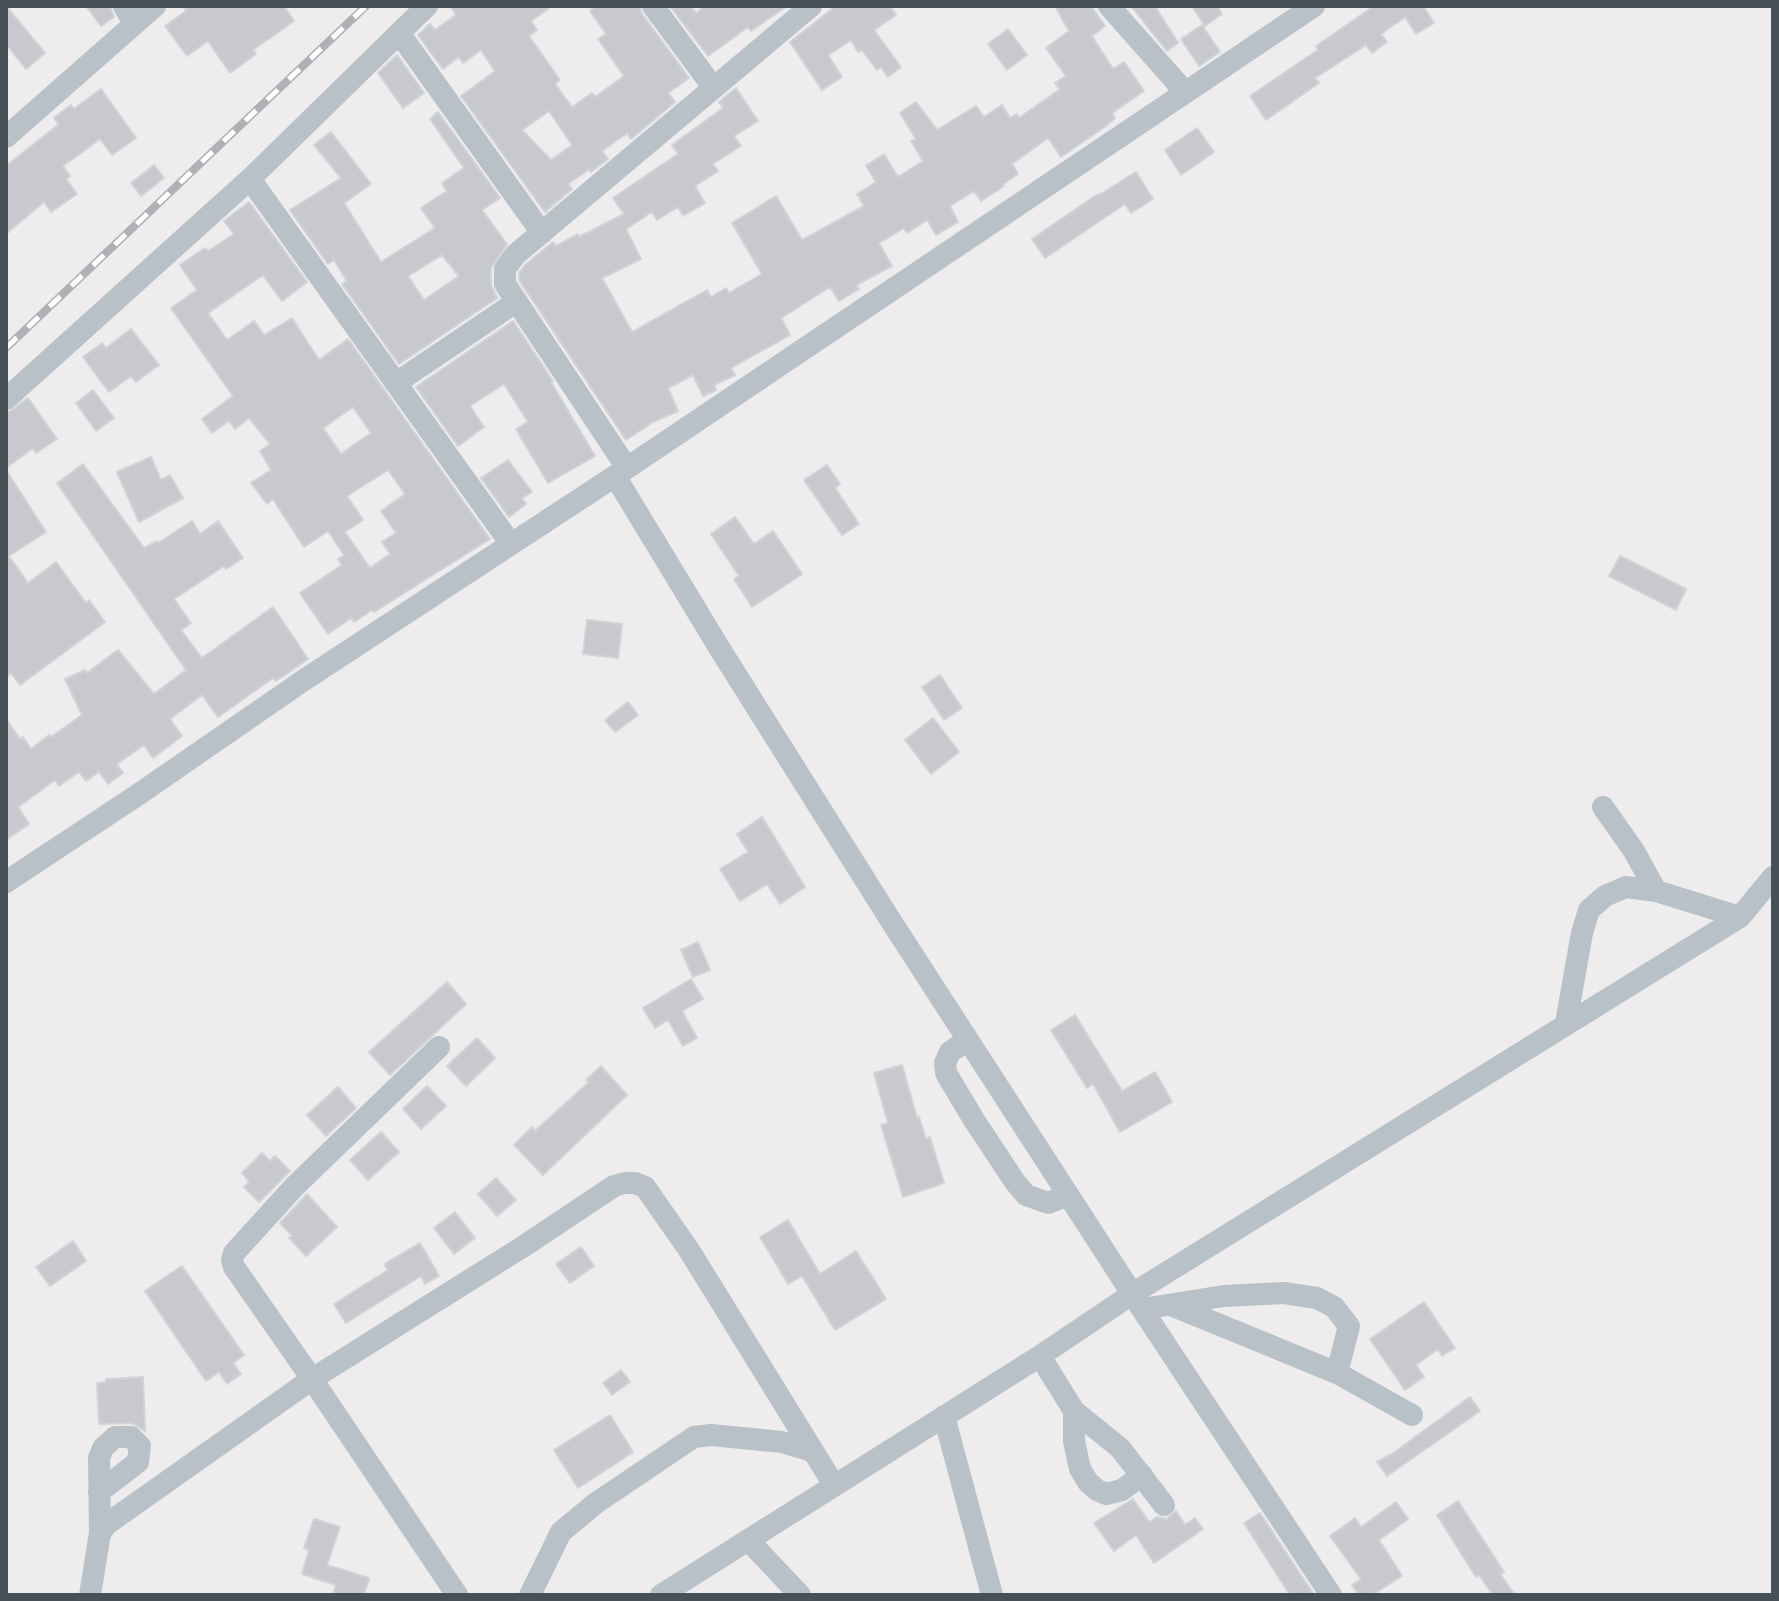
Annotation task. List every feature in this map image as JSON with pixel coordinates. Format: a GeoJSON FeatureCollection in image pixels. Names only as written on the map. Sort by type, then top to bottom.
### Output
{"type":"FeatureCollection","features":[{"type":"Feature","properties":{"kind":"street"},"geometry":{"type":"LineString","coordinates":[[6,137],[129,15],[155,6]]}},
{"type":"Feature","properties":{"kind":"street"},"geometry":{"type":"LineString","coordinates":[[6,399],[250,179],[427,6]]}},
{"type":"Feature","properties":{"kind":"street"},"geometry":{"type":"LineString","coordinates":[[653,6],[713,87]]}},
{"type":"Feature","properties":{"kind":"street"},"geometry":{"type":"LineString","coordinates":[[811,6],[515,255],[505,269],[505,284],[621,472],[723,654],[1137,1302],[1331,1595]]}},
{"type":"Feature","properties":{"kind":"street"},"geometry":{"type":"LineString","coordinates":[[1109,6],[1185,92]]}},
{"type":"Feature","properties":{"kind":"street"},"geometry":{"type":"LineString","coordinates":[[6,882],[1314,6]]}},
{"type":"Feature","properties":{"kind":"street"},"geometry":{"type":"LineString","coordinates":[[399,33],[542,233]]}},
{"type":"Feature","properties":{"kind":"street"},"geometry":{"type":"LineString","coordinates":[[250,179],[511,544]]}},
{"type":"Feature","properties":{"kind":"street"},"geometry":{"type":"LineString","coordinates":[[396,383],[516,302]]}},
{"type":"Feature","properties":{"kind":"street"},"geometry":{"type":"LineString","coordinates":[[1603,807],[1634,851],[1656,891]]}},
{"type":"Feature","properties":{"kind":"street"},"geometry":{"type":"LineString","coordinates":[[661,1595],[688,1588],[749,1541],[834,1485],[1040,1356],[1137,1302],[1566,1023],[1740,917],[1773,877]]}},
{"type":"Feature","properties":{"kind":"street"},"geometry":{"type":"LineString","coordinates":[[1566,1023],[1589,910],[1605,896],[1626,887],[1656,891],[1740,917]]}},
{"type":"Feature","properties":{"kind":"street"},"geometry":{"type":"LineString","coordinates":[[968,1040],[950,1052],[945,1063],[946,1073],[974,1120],[1026,1195],[1048,1203],[1068,1195]]}},
{"type":"Feature","properties":{"kind":"street"},"geometry":{"type":"LineString","coordinates":[[439,1047],[295,1186],[234,1253],[232,1260],[457,1595]]}},
{"type":"Feature","properties":{"kind":"street"},"geometry":{"type":"LineString","coordinates":[[100,1533],[107,1524],[312,1379],[614,1186],[635,1183],[645,1187],[689,1250],[834,1485]]}},
{"type":"Feature","properties":{"kind":"street"},"geometry":{"type":"LineString","coordinates":[[1137,1302],[1170,1305],[1224,1296],[1284,1293],[1317,1298],[1334,1307],[1349,1326],[1337,1373]]}},
{"type":"Feature","properties":{"kind":"street"},"geometry":{"type":"LineString","coordinates":[[1170,1305],[1337,1373],[1412,1415]]}},
{"type":"Feature","properties":{"kind":"street"},"geometry":{"type":"LineString","coordinates":[[1040,1356],[1074,1411],[1120,1448],[1164,1505]]}},
{"type":"Feature","properties":{"kind":"street"},"geometry":{"type":"LineString","coordinates":[[1074,1411],[1074,1441],[1080,1469],[1097,1490],[1106,1494],[1122,1490],[1142,1475]]}},
{"type":"Feature","properties":{"kind":"street"},"geometry":{"type":"LineString","coordinates":[[944,1416],[992,1595]]}},
{"type":"Feature","properties":{"kind":"street"},"geometry":{"type":"LineString","coordinates":[[530,1595],[561,1532],[596,1503],[694,1437],[711,1435],[782,1442],[812,1451]]}},
{"type":"Feature","properties":{"kind":"street"},"geometry":{"type":"LineString","coordinates":[[90,1595],[100,1533],[99,1492]]}},
{"type":"Feature","properties":{"kind":"street"},"geometry":{"type":"LineString","coordinates":[[749,1541],[800,1595]]}},
{"type":"Feature","properties":{"kind":"building"},"geometry":{"type":"Polygon","coordinates":[[[6,6],[45,53],[26,69],[6,44],[6,6]]]}},
{"type":"Feature","properties":{"kind":"building"},"geometry":{"type":"Polygon","coordinates":[[[86,6],[110,6],[114,17],[101,26],[86,6]]]}},
{"type":"Feature","properties":{"kind":"building"},"geometry":{"type":"Polygon","coordinates":[[[183,6],[284,6],[294,21],[253,50],[256,54],[230,73],[208,41],[187,56],[165,26],[186,11],[183,6]]]}},
{"type":"Feature","properties":{"kind":"building"},"geometry":{"type":"Polygon","coordinates":[[[450,6],[552,6],[531,21],[537,30],[529,36],[560,80],[555,84],[572,107],[592,93],[595,97],[624,76],[598,39],[606,34],[590,11],[597,6],[639,6],[689,78],[668,93],[675,102],[631,139],[627,133],[602,151],[608,159],[568,184],[572,189],[545,212],[461,96],[495,71],[481,50],[463,63],[459,57],[443,69],[418,35],[430,24],[435,30],[456,15],[450,6]],[[549,111],[522,130],[551,160],[572,145],[549,111]]]}},
{"type":"Feature","properties":{"kind":"building"},"geometry":{"type":"Polygon","coordinates":[[[670,6],[690,6],[696,13],[706,6],[787,6],[751,31],[748,27],[708,56],[670,6]]]}},
{"type":"Feature","properties":{"kind":"building"},"geometry":{"type":"Polygon","coordinates":[[[836,6],[890,6],[896,15],[874,30],[901,67],[888,77],[881,67],[877,70],[862,50],[858,52],[851,40],[828,55],[842,77],[822,90],[790,42],[836,6]]]}},
{"type":"Feature","properties":{"kind":"building"},"geometry":{"type":"Polygon","coordinates":[[[1055,6],[1091,6],[1105,26],[1092,36],[1113,69],[1124,62],[1144,91],[1112,113],[1115,118],[1106,126],[1061,157],[1048,138],[1012,164],[1018,174],[1004,186],[981,201],[974,191],[950,206],[958,222],[936,235],[927,220],[907,233],[904,228],[879,243],[892,266],[856,285],[859,289],[839,301],[830,287],[781,318],[790,335],[731,368],[735,375],[714,385],[716,390],[703,396],[693,375],[668,388],[678,411],[653,422],[626,440],[519,280],[519,273],[525,265],[553,242],[556,246],[578,234],[579,237],[624,214],[613,198],[678,154],[672,145],[723,108],[719,102],[736,88],[758,121],[734,136],[741,146],[713,164],[718,171],[695,186],[705,203],[683,216],[678,207],[657,220],[652,212],[626,229],[641,259],[602,278],[632,332],[707,290],[711,297],[726,288],[729,293],[762,274],[732,223],[776,196],[802,240],[864,206],[857,194],[876,182],[866,166],[884,154],[898,177],[923,161],[911,141],[916,139],[900,113],[916,102],[937,130],[976,106],[984,117],[1002,105],[1010,118],[1017,114],[1019,118],[1060,89],[1055,83],[1066,76],[1046,48],[1069,31],[1055,6]]]}},
{"type":"Feature","properties":{"kind":"building"},"geometry":{"type":"Polygon","coordinates":[[[1131,6],[1155,6],[1178,43],[1167,51],[1131,6]]]}},
{"type":"Feature","properties":{"kind":"building"},"geometry":{"type":"Polygon","coordinates":[[[1192,6],[1217,6],[1222,14],[1205,26],[1192,6]]]}},
{"type":"Feature","properties":{"kind":"building"},"geometry":{"type":"Polygon","coordinates":[[[1374,6],[1423,6],[1434,23],[1416,34],[1405,17],[1381,34],[1387,42],[1372,53],[1366,45],[1315,78],[1319,83],[1266,120],[1250,96],[1318,50],[1316,46],[1374,6]]]}},
{"type":"Feature","properties":{"kind":"building"},"geometry":{"type":"Polygon","coordinates":[[[1202,25],[1220,52],[1199,66],[1181,39],[1202,25]]]}},
{"type":"Feature","properties":{"kind":"building"},"geometry":{"type":"Polygon","coordinates":[[[1008,29],[1027,55],[1007,70],[988,44],[1008,29]]]}},
{"type":"Feature","properties":{"kind":"building"},"geometry":{"type":"Polygon","coordinates":[[[397,55],[424,93],[403,108],[378,73],[397,55]]]}},
{"type":"Feature","properties":{"kind":"building"},"geometry":{"type":"Polygon","coordinates":[[[101,89],[136,138],[112,155],[100,139],[63,166],[70,176],[66,179],[77,194],[51,212],[44,202],[6,234],[6,166],[59,124],[54,118],[71,105],[74,109],[101,89]]]}},
{"type":"Feature","properties":{"kind":"building"},"geometry":{"type":"Polygon","coordinates":[[[438,112],[500,198],[482,210],[507,244],[491,268],[491,285],[497,298],[399,364],[342,284],[347,281],[334,260],[328,264],[290,210],[341,178],[314,145],[331,132],[371,184],[344,203],[381,262],[435,228],[421,208],[447,191],[442,183],[464,168],[430,119],[438,112]],[[442,255],[408,276],[424,300],[459,276],[442,255]]]}},
{"type":"Feature","properties":{"kind":"building"},"geometry":{"type":"Polygon","coordinates":[[[1197,128],[1214,152],[1181,175],[1165,150],[1197,128]]]}},
{"type":"Feature","properties":{"kind":"building"},"geometry":{"type":"Polygon","coordinates":[[[154,165],[164,178],[141,196],[131,183],[154,165]]]}},
{"type":"Feature","properties":{"kind":"building"},"geometry":{"type":"Polygon","coordinates":[[[1136,172],[1153,199],[1131,213],[1125,204],[1045,258],[1032,239],[1136,172]]]}},
{"type":"Feature","properties":{"kind":"building"},"geometry":{"type":"Polygon","coordinates":[[[249,202],[307,282],[282,301],[263,275],[208,313],[227,340],[254,321],[264,335],[292,318],[319,360],[348,339],[490,539],[374,612],[372,610],[354,622],[351,618],[328,634],[300,593],[342,565],[338,559],[344,555],[328,531],[304,547],[273,499],[267,504],[251,483],[271,470],[260,451],[270,444],[249,418],[235,429],[229,421],[212,433],[202,419],[233,396],[171,308],[197,290],[180,265],[234,234],[224,221],[249,202]],[[353,407],[323,428],[341,454],[371,433],[353,407]],[[388,470],[347,496],[363,520],[345,532],[370,568],[390,554],[382,542],[396,533],[381,511],[405,494],[388,470]]]}},
{"type":"Feature","properties":{"kind":"building"},"geometry":{"type":"Polygon","coordinates":[[[513,321],[553,381],[595,456],[548,483],[516,429],[528,422],[504,384],[470,406],[484,427],[458,446],[416,387],[513,321]]]}},
{"type":"Feature","properties":{"kind":"building"},"geometry":{"type":"Polygon","coordinates":[[[131,329],[159,365],[136,382],[131,376],[109,392],[83,357],[102,343],[106,348],[131,329]]]}},
{"type":"Feature","properties":{"kind":"building"},"geometry":{"type":"Polygon","coordinates":[[[93,390],[114,418],[96,431],[76,403],[93,390]]]}},
{"type":"Feature","properties":{"kind":"building"},"geometry":{"type":"Polygon","coordinates":[[[28,398],[57,439],[36,453],[33,448],[6,468],[6,414],[28,398]]]}},
{"type":"Feature","properties":{"kind":"building"},"geometry":{"type":"Polygon","coordinates":[[[151,457],[161,480],[170,475],[183,498],[139,522],[117,472],[151,457]]]}},
{"type":"Feature","properties":{"kind":"building"},"geometry":{"type":"Polygon","coordinates":[[[508,460],[532,492],[522,498],[526,504],[509,517],[481,478],[508,460]]]}},
{"type":"Feature","properties":{"kind":"building"},"geometry":{"type":"Polygon","coordinates":[[[83,464],[144,548],[158,543],[192,521],[200,534],[218,521],[243,558],[226,569],[224,566],[174,599],[191,623],[181,630],[202,658],[273,607],[308,659],[276,681],[273,678],[218,717],[202,695],[170,719],[182,736],[153,758],[144,745],[117,764],[123,773],[108,784],[99,772],[86,781],[79,772],[59,786],[55,780],[18,807],[29,824],[6,840],[6,719],[31,749],[49,735],[51,737],[82,715],[65,679],[85,670],[87,673],[118,650],[154,694],[186,670],[57,483],[83,464]]]}},
{"type":"Feature","properties":{"kind":"building"},"geometry":{"type":"Polygon","coordinates":[[[827,465],[840,484],[835,488],[859,524],[842,535],[804,480],[827,465]]]}},
{"type":"Feature","properties":{"kind":"building"},"geometry":{"type":"Polygon","coordinates":[[[6,470],[46,532],[9,556],[28,583],[56,562],[86,603],[89,600],[105,622],[20,685],[11,673],[6,677],[6,470]]]}},
{"type":"Feature","properties":{"kind":"building"},"geometry":{"type":"Polygon","coordinates":[[[735,517],[754,544],[773,531],[802,574],[752,607],[734,579],[739,576],[711,534],[735,517]]]}},
{"type":"Feature","properties":{"kind":"building"},"geometry":{"type":"Polygon","coordinates":[[[1620,556],[1686,589],[1676,610],[1609,576],[1620,556]]]}},
{"type":"Feature","properties":{"kind":"building"},"geometry":{"type":"Polygon","coordinates":[[[587,620],[622,624],[618,658],[583,654],[587,620]]]}},
{"type":"Feature","properties":{"kind":"building"},"geometry":{"type":"Polygon","coordinates":[[[940,675],[962,708],[944,720],[922,687],[940,675]]]}},
{"type":"Feature","properties":{"kind":"building"},"geometry":{"type":"Polygon","coordinates":[[[628,702],[638,715],[615,732],[605,720],[628,702]]]}},
{"type":"Feature","properties":{"kind":"building"},"geometry":{"type":"Polygon","coordinates":[[[933,718],[959,752],[931,774],[905,740],[933,718]]]}},
{"type":"Feature","properties":{"kind":"building"},"geometry":{"type":"Polygon","coordinates":[[[762,817],[805,887],[780,904],[767,884],[740,901],[720,869],[748,852],[737,834],[762,817]]]}},
{"type":"Feature","properties":{"kind":"building"},"geometry":{"type":"Polygon","coordinates":[[[698,942],[710,970],[693,977],[681,950],[698,942]]]}},
{"type":"Feature","properties":{"kind":"building"},"geometry":{"type":"Polygon","coordinates":[[[691,979],[703,999],[682,1011],[697,1038],[683,1046],[668,1020],[655,1028],[643,1008],[691,979]]]}},
{"type":"Feature","properties":{"kind":"building"},"geometry":{"type":"Polygon","coordinates":[[[447,982],[466,1004],[390,1075],[369,1052],[447,982]]]}},
{"type":"Feature","properties":{"kind":"building"},"geometry":{"type":"Polygon","coordinates":[[[1075,1015],[1122,1091],[1155,1072],[1172,1102],[1120,1132],[1093,1084],[1087,1088],[1051,1030],[1075,1015]]]}},
{"type":"Feature","properties":{"kind":"building"},"geometry":{"type":"Polygon","coordinates":[[[477,1038],[495,1058],[466,1086],[447,1066],[477,1038]]]}},
{"type":"Feature","properties":{"kind":"building"},"geometry":{"type":"Polygon","coordinates":[[[902,1065],[917,1118],[926,1139],[930,1137],[944,1183],[903,1197],[881,1125],[888,1123],[874,1073],[902,1065]]]}},
{"type":"Feature","properties":{"kind":"building"},"geometry":{"type":"Polygon","coordinates":[[[601,1066],[627,1095],[543,1175],[514,1145],[532,1127],[535,1131],[589,1082],[586,1080],[601,1066]]]}},
{"type":"Feature","properties":{"kind":"building"},"geometry":{"type":"Polygon","coordinates":[[[427,1086],[446,1106],[421,1129],[403,1109],[427,1086]]]}},
{"type":"Feature","properties":{"kind":"building"},"geometry":{"type":"Polygon","coordinates":[[[338,1087],[356,1108],[326,1136],[307,1115],[338,1087]]]}},
{"type":"Feature","properties":{"kind":"building"},"geometry":{"type":"Polygon","coordinates":[[[381,1132],[399,1152],[368,1180],[350,1160],[381,1132]]]}},
{"type":"Feature","properties":{"kind":"building"},"geometry":{"type":"Polygon","coordinates":[[[262,1153],[270,1161],[275,1156],[290,1171],[259,1202],[244,1187],[249,1182],[242,1173],[262,1153]]]}},
{"type":"Feature","properties":{"kind":"building"},"geometry":{"type":"Polygon","coordinates":[[[496,1178],[516,1200],[497,1216],[478,1194],[496,1178]]]}},
{"type":"Feature","properties":{"kind":"building"},"geometry":{"type":"Polygon","coordinates":[[[307,1194],[337,1227],[306,1256],[280,1223],[307,1194]]]}},
{"type":"Feature","properties":{"kind":"building"},"geometry":{"type":"Polygon","coordinates":[[[455,1212],[475,1238],[454,1254],[434,1228],[455,1212]]]}},
{"type":"Feature","properties":{"kind":"building"},"geometry":{"type":"Polygon","coordinates":[[[788,1220],[820,1274],[856,1251],[886,1299],[835,1330],[802,1276],[788,1284],[760,1237],[788,1220]]]}},
{"type":"Feature","properties":{"kind":"building"},"geometry":{"type":"Polygon","coordinates":[[[73,1241],[86,1261],[50,1286],[36,1267],[73,1241]]]}},
{"type":"Feature","properties":{"kind":"building"},"geometry":{"type":"Polygon","coordinates":[[[420,1243],[439,1276],[425,1284],[421,1276],[346,1323],[334,1304],[388,1270],[384,1264],[420,1243]]]}},
{"type":"Feature","properties":{"kind":"building"},"geometry":{"type":"Polygon","coordinates":[[[581,1247],[594,1266],[570,1283],[556,1264],[581,1247]]]}},
{"type":"Feature","properties":{"kind":"building"},"geometry":{"type":"Polygon","coordinates":[[[182,1266],[244,1355],[233,1363],[241,1374],[227,1384],[219,1372],[206,1381],[145,1291],[182,1266]]]}},
{"type":"Feature","properties":{"kind":"building"},"geometry":{"type":"Polygon","coordinates":[[[1424,1302],[1455,1348],[1442,1356],[1438,1349],[1416,1365],[1424,1377],[1405,1390],[1370,1339],[1424,1302]]]}},
{"type":"Feature","properties":{"kind":"building"},"geometry":{"type":"Polygon","coordinates":[[[621,1370],[630,1382],[612,1395],[603,1383],[621,1370]]]}},
{"type":"Feature","properties":{"kind":"building"},"geometry":{"type":"Polygon","coordinates":[[[143,1377],[145,1431],[132,1423],[99,1424],[97,1383],[106,1382],[106,1379],[143,1377]]]}},
{"type":"Feature","properties":{"kind":"building"},"geometry":{"type":"Polygon","coordinates":[[[1470,1397],[1480,1411],[1387,1476],[1377,1462],[1470,1397]]]}},
{"type":"Feature","properties":{"kind":"building"},"geometry":{"type":"Polygon","coordinates":[[[610,1415],[633,1452],[578,1488],[554,1450],[610,1415]]]}},
{"type":"Feature","properties":{"kind":"building"},"geometry":{"type":"Polygon","coordinates":[[[1133,1499],[1149,1522],[1157,1517],[1167,1519],[1176,1511],[1185,1525],[1195,1518],[1203,1529],[1154,1563],[1136,1535],[1114,1551],[1094,1523],[1133,1499]]]}},
{"type":"Feature","properties":{"kind":"building"},"geometry":{"type":"Polygon","coordinates":[[[1458,1501],[1504,1572],[1500,1574],[1515,1595],[1493,1595],[1479,1575],[1476,1577],[1437,1515],[1458,1501]]]}},
{"type":"Feature","properties":{"kind":"building"},"geometry":{"type":"Polygon","coordinates":[[[1396,1502],[1408,1519],[1379,1540],[1402,1576],[1372,1595],[1359,1595],[1352,1585],[1361,1579],[1330,1536],[1355,1518],[1361,1527],[1396,1502]]]}},
{"type":"Feature","properties":{"kind":"building"},"geometry":{"type":"Polygon","coordinates":[[[1260,1513],[1314,1595],[1290,1595],[1244,1523],[1260,1513]]]}},
{"type":"Feature","properties":{"kind":"building"},"geometry":{"type":"Polygon","coordinates":[[[314,1519],[340,1527],[327,1565],[369,1578],[364,1595],[333,1595],[336,1585],[302,1574],[309,1550],[304,1548],[314,1519]]]}},
{"type":"Feature","properties":{"kind":"railway"},"geometry":{"type":"LineString","coordinates":[[6,348],[366,6]]}}]}
